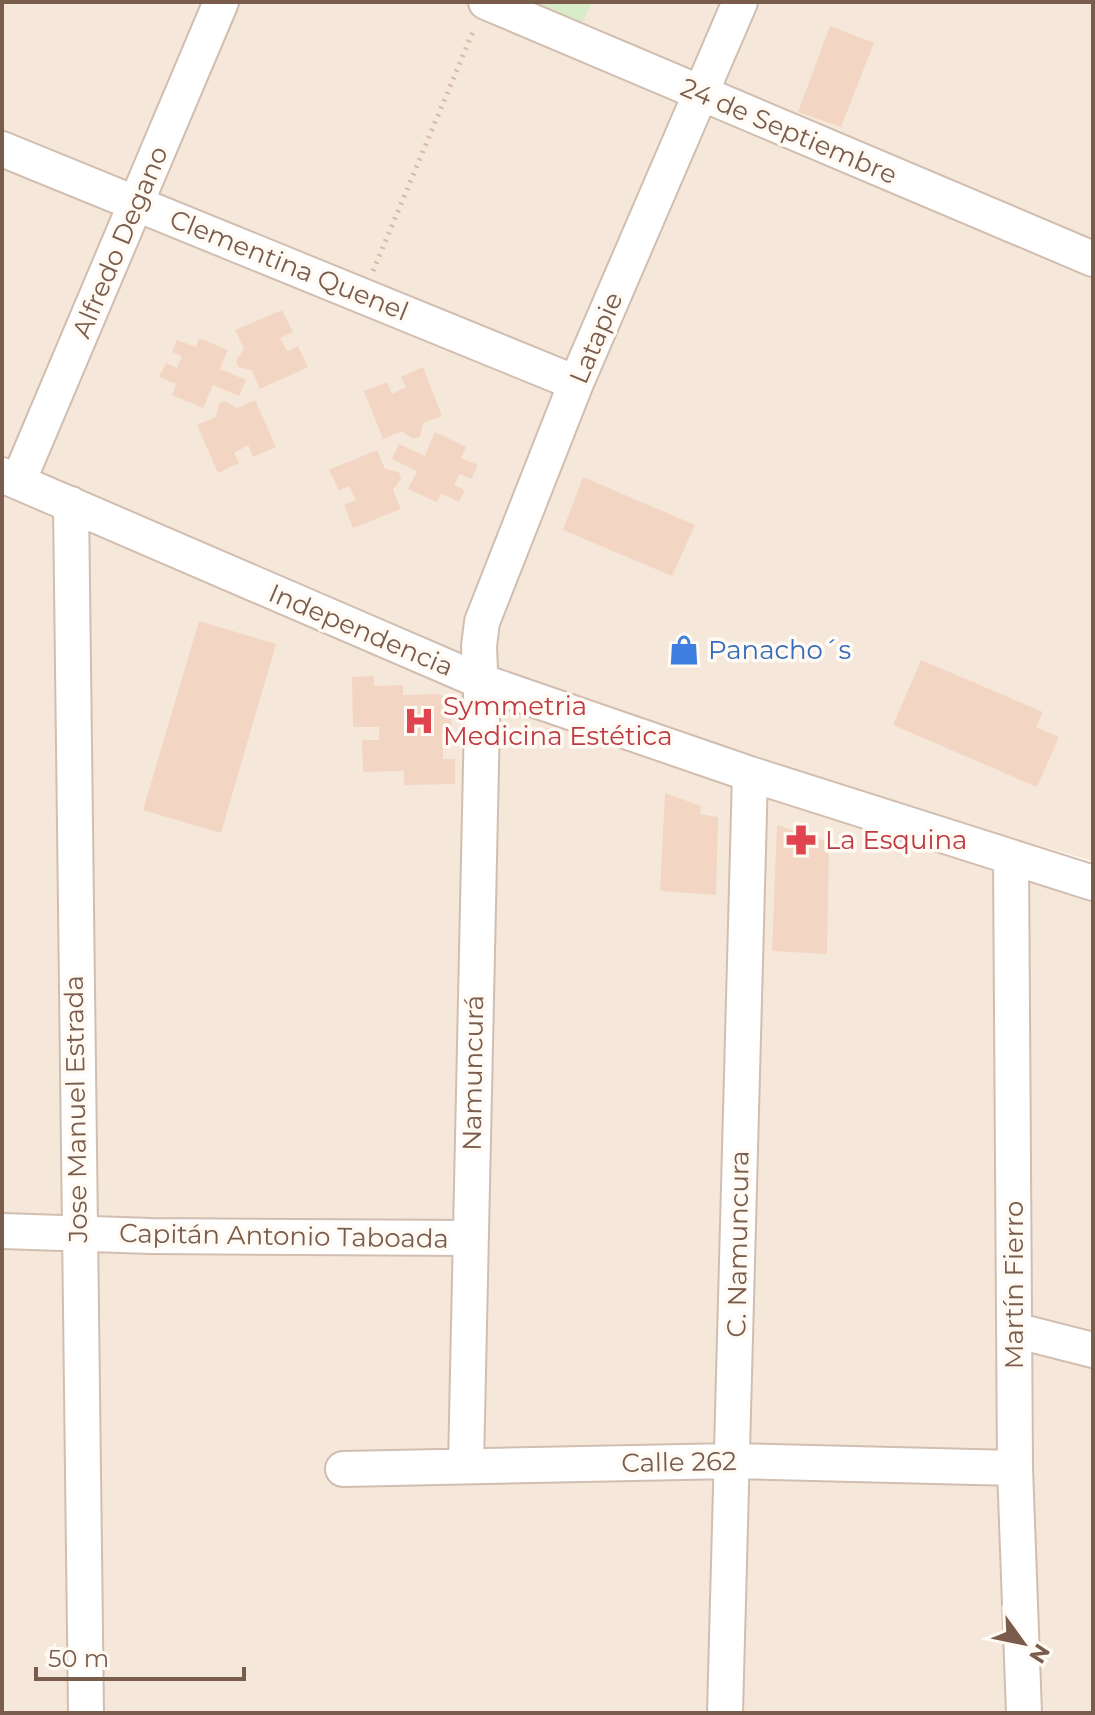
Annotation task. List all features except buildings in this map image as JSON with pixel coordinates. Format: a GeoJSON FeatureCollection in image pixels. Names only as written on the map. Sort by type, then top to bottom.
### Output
{"type":"FeatureCollection","features":[{"type":"Feature","properties":{"kind":"street","name":"Alfredo Degano"},"geometry":{"type":"LineString","coordinates":[[10,478],[138,203],[221,2]]}},
{"type":"Feature","properties":{"kind":"street","name":"Latapie"},"geometry":{"type":"LineString","coordinates":[[480,681],[482,622],[576,383],[740,2]]}},
{"type":"Feature","properties":{"kind":"street","name":"24 de Septiembre"},"geometry":{"type":"LineString","coordinates":[[482,9],[701,94],[1093,259]]}},
{"type":"Feature","properties":{"kind":"street","name":"Clementina Quenel"},"geometry":{"type":"LineString","coordinates":[[2,149],[576,383]]}},
{"type":"Feature","properties":{"kind":"street","name":"Independencia"},"geometry":{"type":"LineString","coordinates":[[10,478],[480,681],[750,774],[1011,858],[1091,878]]}},
{"type":"Feature","properties":{"kind":"street","name":"Jose Manuel Estrada"},"geometry":{"type":"LineString","coordinates":[[71,504],[77,1231],[86,1713]]}},
{"type":"Feature","properties":{"kind":"street","name":"Namuncurá"},"geometry":{"type":"LineString","coordinates":[[466,1465],[480,681]]}},
{"type":"Feature","properties":{"kind":"street","name":"C. Namuncura"},"geometry":{"type":"LineString","coordinates":[[725,1713],[750,774]]}},
{"type":"Feature","properties":{"kind":"street","name":"Martín Fierro"},"geometry":{"type":"LineString","coordinates":[[1011,858],[1015,1468],[1024,1713]]}},
{"type":"Feature","properties":{"kind":"street","name":"Capitán Antonio Taboada"},"geometry":{"type":"LineString","coordinates":[[2,1231],[77,1231],[151,1236],[469,1238]]}},
{"type":"Feature","properties":{"kind":"street"},"geometry":{"type":"LineString","coordinates":[[1014,1330],[1093,1350]]}},
{"type":"Feature","properties":{"kind":"street","name":"Calle 262"},"geometry":{"type":"LineString","coordinates":[[343,1469],[733,1461],[1015,1468]]}},
{"type":"Feature","properties":{"kind":"path"},"geometry":{"type":"LineString","coordinates":[[363,295],[482,9]]}},
{"type":"Feature","properties":{"kind":"shaded area"},"geometry":{"type":"Polygon","coordinates":[[[2,2],[1093,2],[1093,861],[752,762],[493,666],[2,465],[2,2]]]}},
{"type":"Feature","properties":{"kind":"shaded area"},"geometry":{"type":"Polygon","coordinates":[[[2,486],[1093,903],[1093,1713],[2,1713],[2,486]]]}},
{"type":"Feature","properties":{"kind":"green space"},"geometry":{"type":"Polygon","coordinates":[[[485,2],[592,2],[575,39],[485,2]]]}},
{"type":"Feature","properties":{"kind":"place","name":"Panacho´s"},"geometry":{"type":"Point","coordinates":[684,650]}},
{"type":"Feature","properties":{"kind":"place","name":"Symmetria Medicina Estética"},"geometry":{"type":"Point","coordinates":[419,721]}},
{"type":"Feature","properties":{"kind":"place","name":"La Esquina"},"geometry":{"type":"Point","coordinates":[801,840]}}]}
